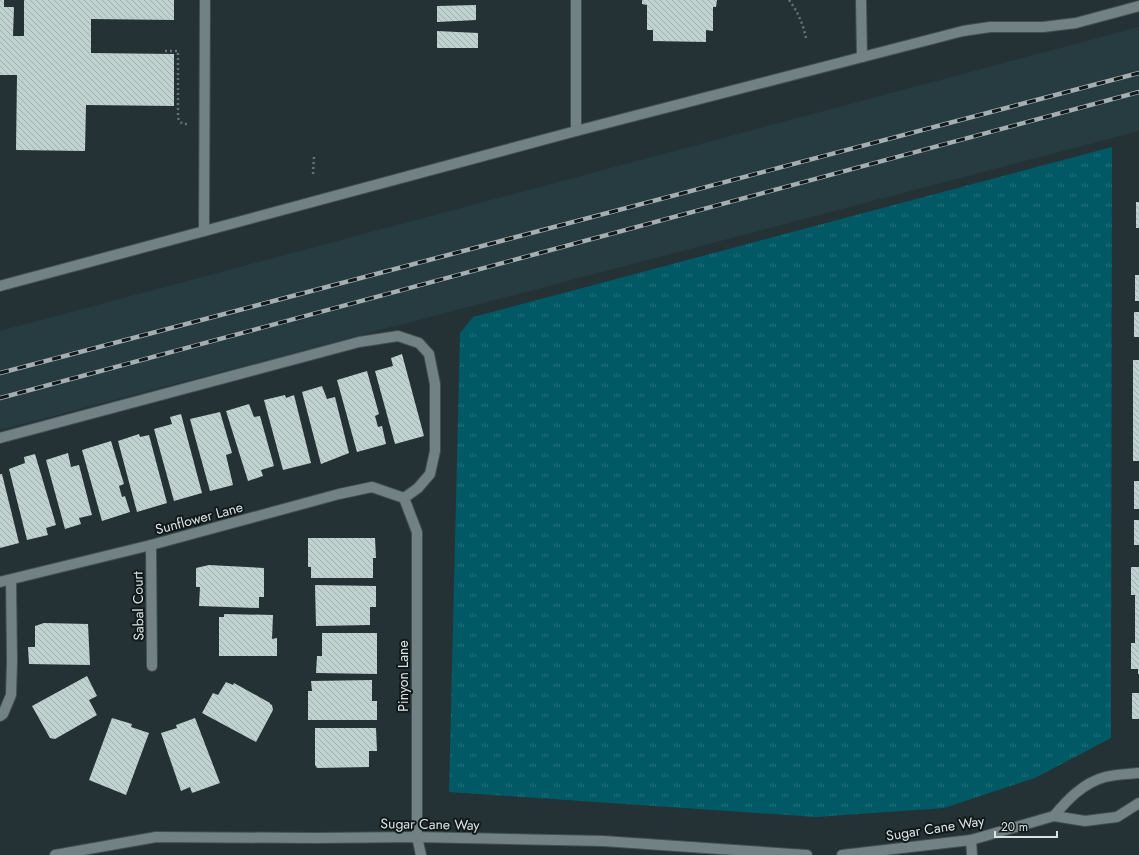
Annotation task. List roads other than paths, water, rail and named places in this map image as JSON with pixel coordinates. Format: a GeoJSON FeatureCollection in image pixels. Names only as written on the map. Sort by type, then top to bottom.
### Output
{"type":"FeatureCollection","features":[{"type":"Feature","properties":{"kind":"street"},"geometry":{"type":"LineString","coordinates":[[204,231],[205,0]]}},
{"type":"Feature","properties":{"kind":"street"},"geometry":{"type":"LineString","coordinates":[[576,0],[576,131]]}},
{"type":"Feature","properties":{"kind":"street"},"geometry":{"type":"LineString","coordinates":[[861,0],[862,57]]}},
{"type":"Feature","properties":{"kind":"street"},"geometry":{"type":"LineString","coordinates":[[0,286],[576,131],[963,31],[990,27],[1043,27],[1076,22],[1135,5]]}},
{"type":"Feature","properties":{"kind":"street"},"geometry":{"type":"LineString","coordinates":[[0,438],[358,342],[398,336],[419,343],[429,354],[435,384],[435,451],[430,474],[418,488],[404,498]]}},
{"type":"Feature","properties":{"kind":"street","name":"Sunflower Lane"},"geometry":{"type":"LineString","coordinates":[[0,582],[150,546],[339,494],[372,487],[404,498]]}},
{"type":"Feature","properties":{"kind":"street","name":"Pinyon Lane"},"geometry":{"type":"LineString","coordinates":[[404,498],[417,532],[417,837],[420,855]]}},
{"type":"Feature","properties":{"kind":"street","name":"Sabal Court"},"geometry":{"type":"LineString","coordinates":[[150,546],[152,666]]}},
{"type":"Feature","properties":{"kind":"street"},"geometry":{"type":"LineString","coordinates":[[0,716],[3,714],[11,695],[11,580]]}},
{"type":"Feature","properties":{"kind":"street"},"geometry":{"type":"LineString","coordinates":[[1054,816],[1075,793],[1089,784],[1104,777],[1139,773]]}},
{"type":"Feature","properties":{"kind":"street","name":"Sugar Cane Way"},"geometry":{"type":"LineString","coordinates":[[842,855],[971,840],[1054,816],[1085,821],[1117,817],[1139,803]]}},
{"type":"Feature","properties":{"kind":"street","name":"Sugar Cane Way"},"geometry":{"type":"LineString","coordinates":[[55,855],[156,837],[417,837],[603,841],[807,855]]}},
{"type":"Feature","properties":{"kind":"street"},"geometry":{"type":"LineString","coordinates":[[971,840],[972,855]]}},
{"type":"Feature","properties":{"kind":"railway"},"geometry":{"type":"LineString","coordinates":[[0,373],[1139,73]]}},
{"type":"Feature","properties":{"kind":"railway"},"geometry":{"type":"LineString","coordinates":[[0,398],[1139,92]]}}]}
